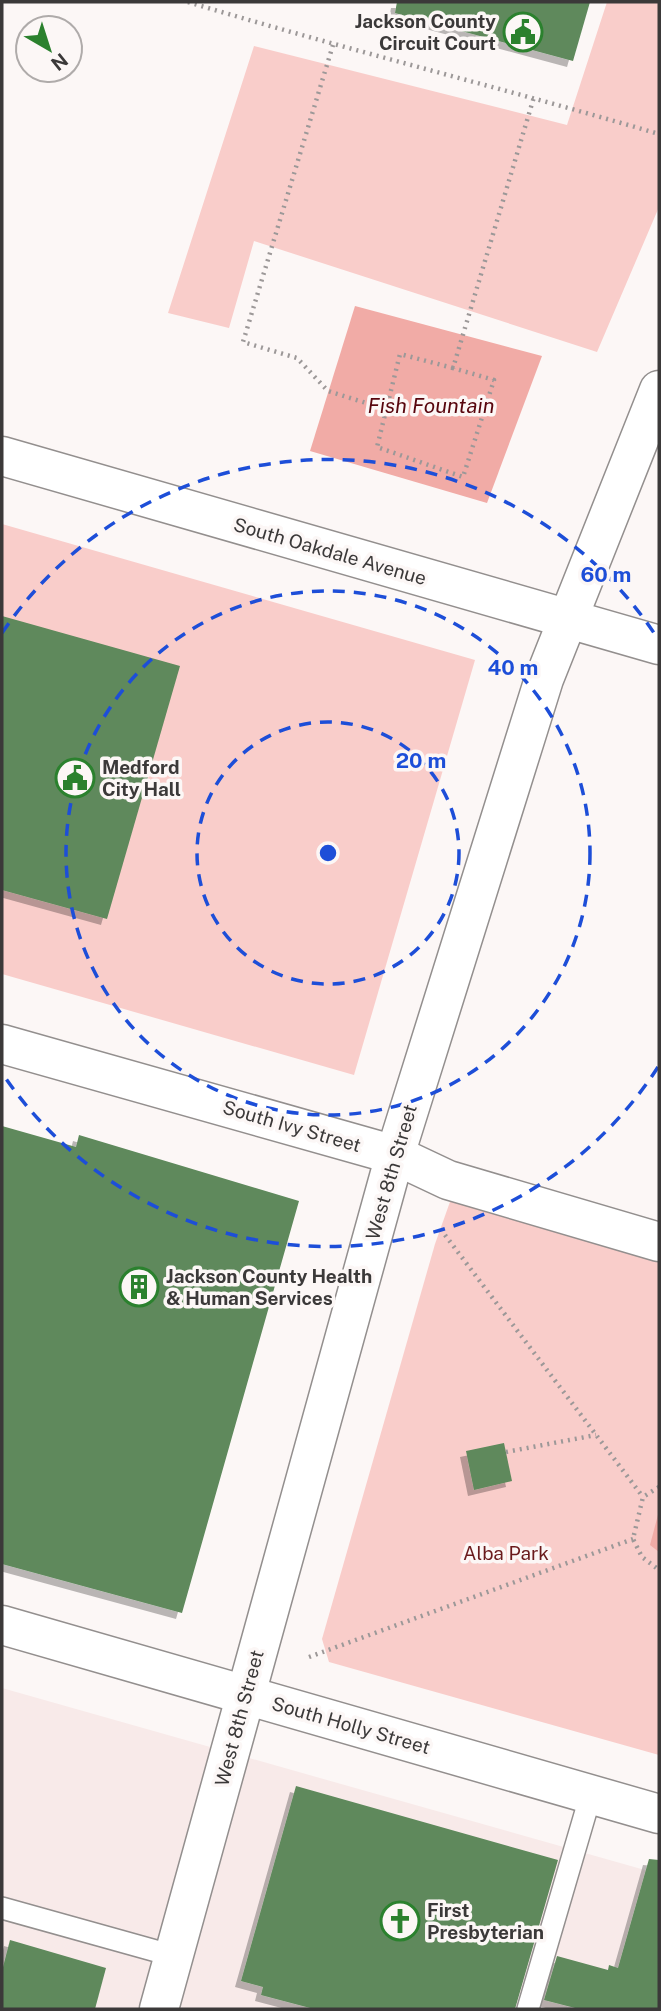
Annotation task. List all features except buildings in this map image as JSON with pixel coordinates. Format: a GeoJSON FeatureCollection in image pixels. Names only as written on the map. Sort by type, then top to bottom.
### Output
{"type":"FeatureCollection","features":[{"type":"Feature","properties":{"kind":"street","name":"West 8th Street"},"geometry":{"type":"LineString","coordinates":[[159,2009],[395,1155],[544,679],[659,390]]}},
{"type":"Feature","properties":{"kind":"street","name":"South Oakdale Avenue"},"geometry":{"type":"LineString","coordinates":[[2,456],[659,645]]}},
{"type":"Feature","properties":{"kind":"street","name":"South Ivy Street"},"geometry":{"type":"LineString","coordinates":[[2,1044],[395,1155],[448,1180],[659,1242]]}},
{"type":"Feature","properties":{"kind":"street","name":"South Holly Street"},"geometry":{"type":"LineString","coordinates":[[2,1625],[659,1814]]}},
{"type":"Feature","properties":{"kind":"lane"},"geometry":{"type":"LineString","coordinates":[[528,2009],[590,1794]]}},
{"type":"Feature","properties":{"kind":"lane"},"geometry":{"type":"LineString","coordinates":[[2,1908],[174,1956]]}},
{"type":"Feature","properties":{"kind":"path"},"geometry":{"type":"LineString","coordinates":[[188,2],[333,45],[534,97],[659,134]]}},
{"type":"Feature","properties":{"kind":"path"},"geometry":{"type":"LineString","coordinates":[[333,45],[243,342],[298,358],[328,391],[384,409]]}},
{"type":"Feature","properties":{"kind":"path"},"geometry":{"type":"LineString","coordinates":[[453,368],[534,97]]}},
{"type":"Feature","properties":{"kind":"path"},"geometry":{"type":"LineString","coordinates":[[400,354],[453,368],[494,380],[463,477],[377,447],[384,409],[400,354]]}},
{"type":"Feature","properties":{"kind":"path"},"geometry":{"type":"LineString","coordinates":[[445,1235],[643,1497]]}},
{"type":"Feature","properties":{"kind":"path"},"geometry":{"type":"LineString","coordinates":[[506,1452],[596,1434]]}},
{"type":"Feature","properties":{"kind":"path"},"geometry":{"type":"LineString","coordinates":[[659,1487],[643,1497],[633,1539],[642,1558],[659,1570]]}},
{"type":"Feature","properties":{"kind":"path"},"geometry":{"type":"LineString","coordinates":[[309,1657],[633,1539]]}},
{"type":"Feature","properties":{"kind":"shaded area"},"geometry":{"type":"Polygon","coordinates":[[[2,1688],[659,1874],[659,2009],[2,2009],[2,1688]]]}},
{"type":"Feature","properties":{"kind":"green space"},"geometry":{"type":"Polygon","coordinates":[[[607,2],[659,2],[659,207],[597,352],[254,241],[229,328],[168,313],[254,46],[567,125],[607,2]]]}},
{"type":"Feature","properties":{"kind":"green space"},"geometry":{"type":"Polygon","coordinates":[[[2,524],[475,660],[354,1075],[2,974],[2,524]]]}},
{"type":"Feature","properties":{"kind":"green space","name":"Alba Park"},"geometry":{"type":"Polygon","coordinates":[[[451,1199],[659,1258],[659,1755],[329,1662],[322,1639],[435,1244],[451,1199]]]}},
{"type":"Feature","properties":{"kind":"water","name":"Fish Fountain"},"geometry":{"type":"Polygon","coordinates":[[[355,306],[542,356],[487,503],[310,451],[355,306]]]}},
{"type":"Feature","properties":{"kind":"water"},"geometry":{"type":"Polygon","coordinates":[[[659,1511],[659,1552],[650,1545],[659,1511]]]}},
{"type":"Feature","properties":{"kind":"place","name":"Jackson County Circuit Court"},"geometry":{"type":"Point","coordinates":[523,32]}},
{"type":"Feature","properties":{"kind":"place","name":"Medford City Hall"},"geometry":{"type":"Point","coordinates":[75,778]}},
{"type":"Feature","properties":{"kind":"place","name":"Jackson County Health & Human Services"},"geometry":{"type":"Point","coordinates":[139,1287]}},
{"type":"Feature","properties":{"kind":"place","name":"First Presbyterian"},"geometry":{"type":"Point","coordinates":[400,1921]}}]}
